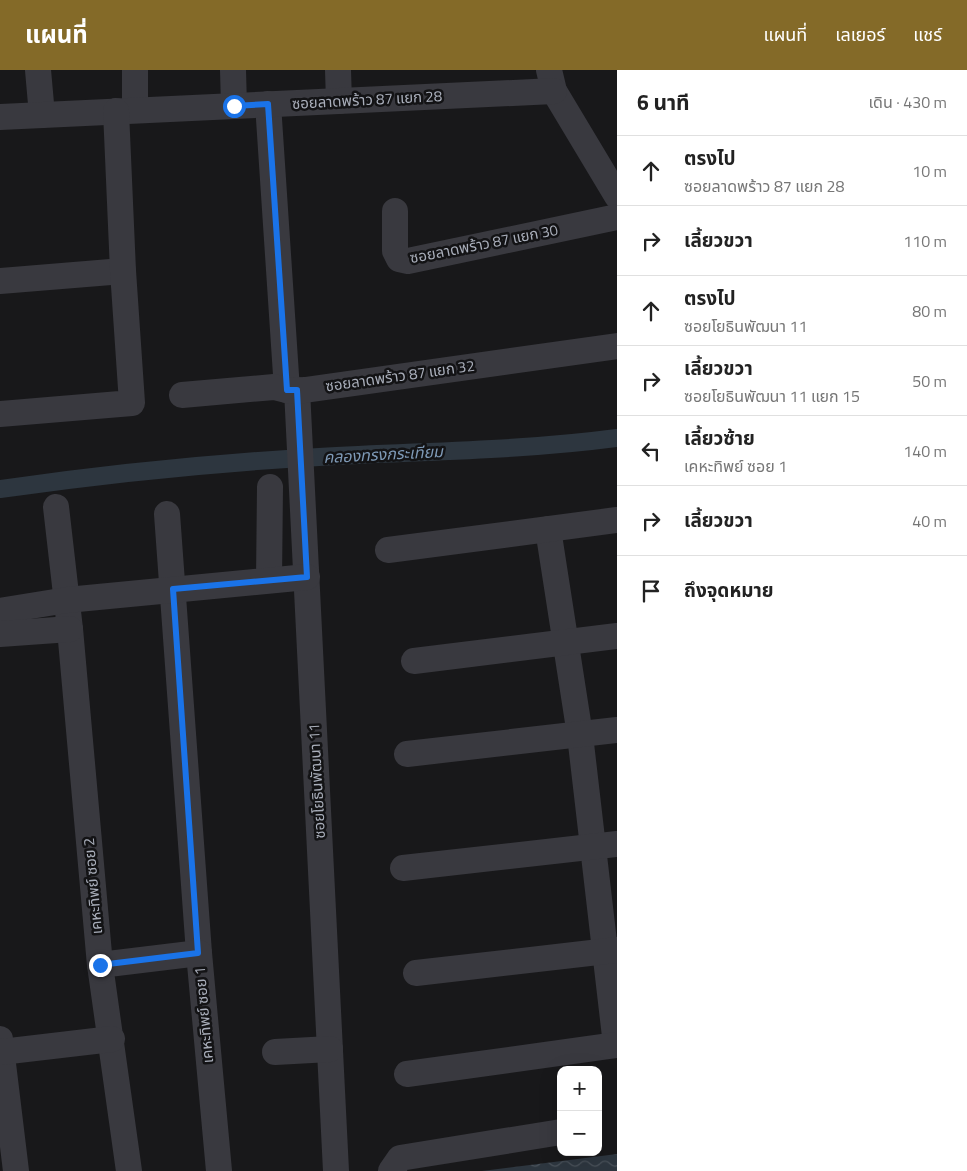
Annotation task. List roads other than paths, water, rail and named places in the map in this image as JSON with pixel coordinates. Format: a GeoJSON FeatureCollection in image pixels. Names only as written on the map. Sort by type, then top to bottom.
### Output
{"type":"FeatureCollection","features":[{"type":"Feature","properties":{"kind":"street"},"geometry":{"type":"LineString","coordinates":[[38,70],[42,115]]}},
{"type":"Feature","properties":{"kind":"street"},"geometry":{"type":"LineString","coordinates":[[0,414],[132,403],[123,270],[126,111],[135,70]]}},
{"type":"Feature","properties":{"kind":"street"},"geometry":{"type":"LineString","coordinates":[[233,70],[234,106]]}},
{"type":"Feature","properties":{"kind":"street"},"geometry":{"type":"LineString","coordinates":[[338,70],[339,101]]}},
{"type":"Feature","properties":{"kind":"street"},"geometry":{"type":"LineString","coordinates":[[552,81],[608,165],[617,196]]}},
{"type":"Feature","properties":{"kind":"street","name":"ซอยลาดพร้าว 87 แยก 28"},"geometry":{"type":"LineString","coordinates":[[0,116],[339,101],[552,81]]}},
{"type":"Feature","properties":{"kind":"street","name":"ซอยโยธินพัฒนา 11"},"geometry":{"type":"LineString","coordinates":[[268,104],[292,390],[300,460],[336,1171]]}},
{"type":"Feature","properties":{"kind":"street","name":"ซอยลาดพร้าว 87 แยก 30"},"geometry":{"type":"LineString","coordinates":[[395,211],[395,251],[399,259],[408,261],[617,217]]}},
{"type":"Feature","properties":{"kind":"street"},"geometry":{"type":"LineString","coordinates":[[0,280],[123,270]]}},
{"type":"Feature","properties":{"kind":"street","name":"ซอยลาดพร้าว 87 แยก 32"},"geometry":{"type":"LineString","coordinates":[[182,395],[274,387],[292,390],[617,346]]}},
{"type":"Feature","properties":{"kind":"street"},"geometry":{"type":"LineString","coordinates":[[269,580],[270,487]]}},
{"type":"Feature","properties":{"kind":"street","name":"เคหะทิพย์ ซอย 2"},"geometry":{"type":"LineString","coordinates":[[56,507],[70,629],[100,965],[112,1039],[129,1171]]}},
{"type":"Feature","properties":{"kind":"street","name":"เคหะทิพย์ ซอย 1"},"geometry":{"type":"LineString","coordinates":[[167,514],[198,953],[219,1171]]}},
{"type":"Feature","properties":{"kind":"street"},"geometry":{"type":"LineString","coordinates":[[388,550],[617,520]]}},
{"type":"Feature","properties":{"kind":"street"},"geometry":{"type":"LineString","coordinates":[[407,1074],[617,1045],[605,846],[580,734],[548,529]]}},
{"type":"Feature","properties":{"kind":"street"},"geometry":{"type":"LineString","coordinates":[[0,611],[67,600],[307,577]]}},
{"type":"Feature","properties":{"kind":"street"},"geometry":{"type":"LineString","coordinates":[[0,634],[70,629]]}},
{"type":"Feature","properties":{"kind":"street"},"geometry":{"type":"LineString","coordinates":[[414,661],[617,636]]}},
{"type":"Feature","properties":{"kind":"street"},"geometry":{"type":"LineString","coordinates":[[407,754],[617,730]]}},
{"type":"Feature","properties":{"kind":"street"},"geometry":{"type":"LineString","coordinates":[[403,868],[605,846]]}},
{"type":"Feature","properties":{"kind":"street"},"geometry":{"type":"LineString","coordinates":[[416,973],[611,951]]}},
{"type":"Feature","properties":{"kind":"street"},"geometry":{"type":"LineString","coordinates":[[100,965],[198,953]]}},
{"type":"Feature","properties":{"kind":"street"},"geometry":{"type":"LineString","coordinates":[[16,1171],[1,1045],[112,1039]]}},
{"type":"Feature","properties":{"kind":"street"},"geometry":{"type":"LineString","coordinates":[[275,1052],[330,1049]]}},
{"type":"Feature","properties":{"kind":"street"},"geometry":{"type":"LineString","coordinates":[[391,1171],[400,1158],[557,1133]]}},
{"type":"Feature","properties":{"kind":"water"},"geometry":{"type":"Polygon","coordinates":[[[617,1154],[617,1171],[482,1171],[602,1156],[617,1154]]]}},
{"type":"Feature","properties":{"kind":"waterway","name":"คลองทรงกระเทียม"},"geometry":{"type":"LineString","coordinates":[[0,489],[119,474],[239,462],[543,446],[617,438]]}}]}
